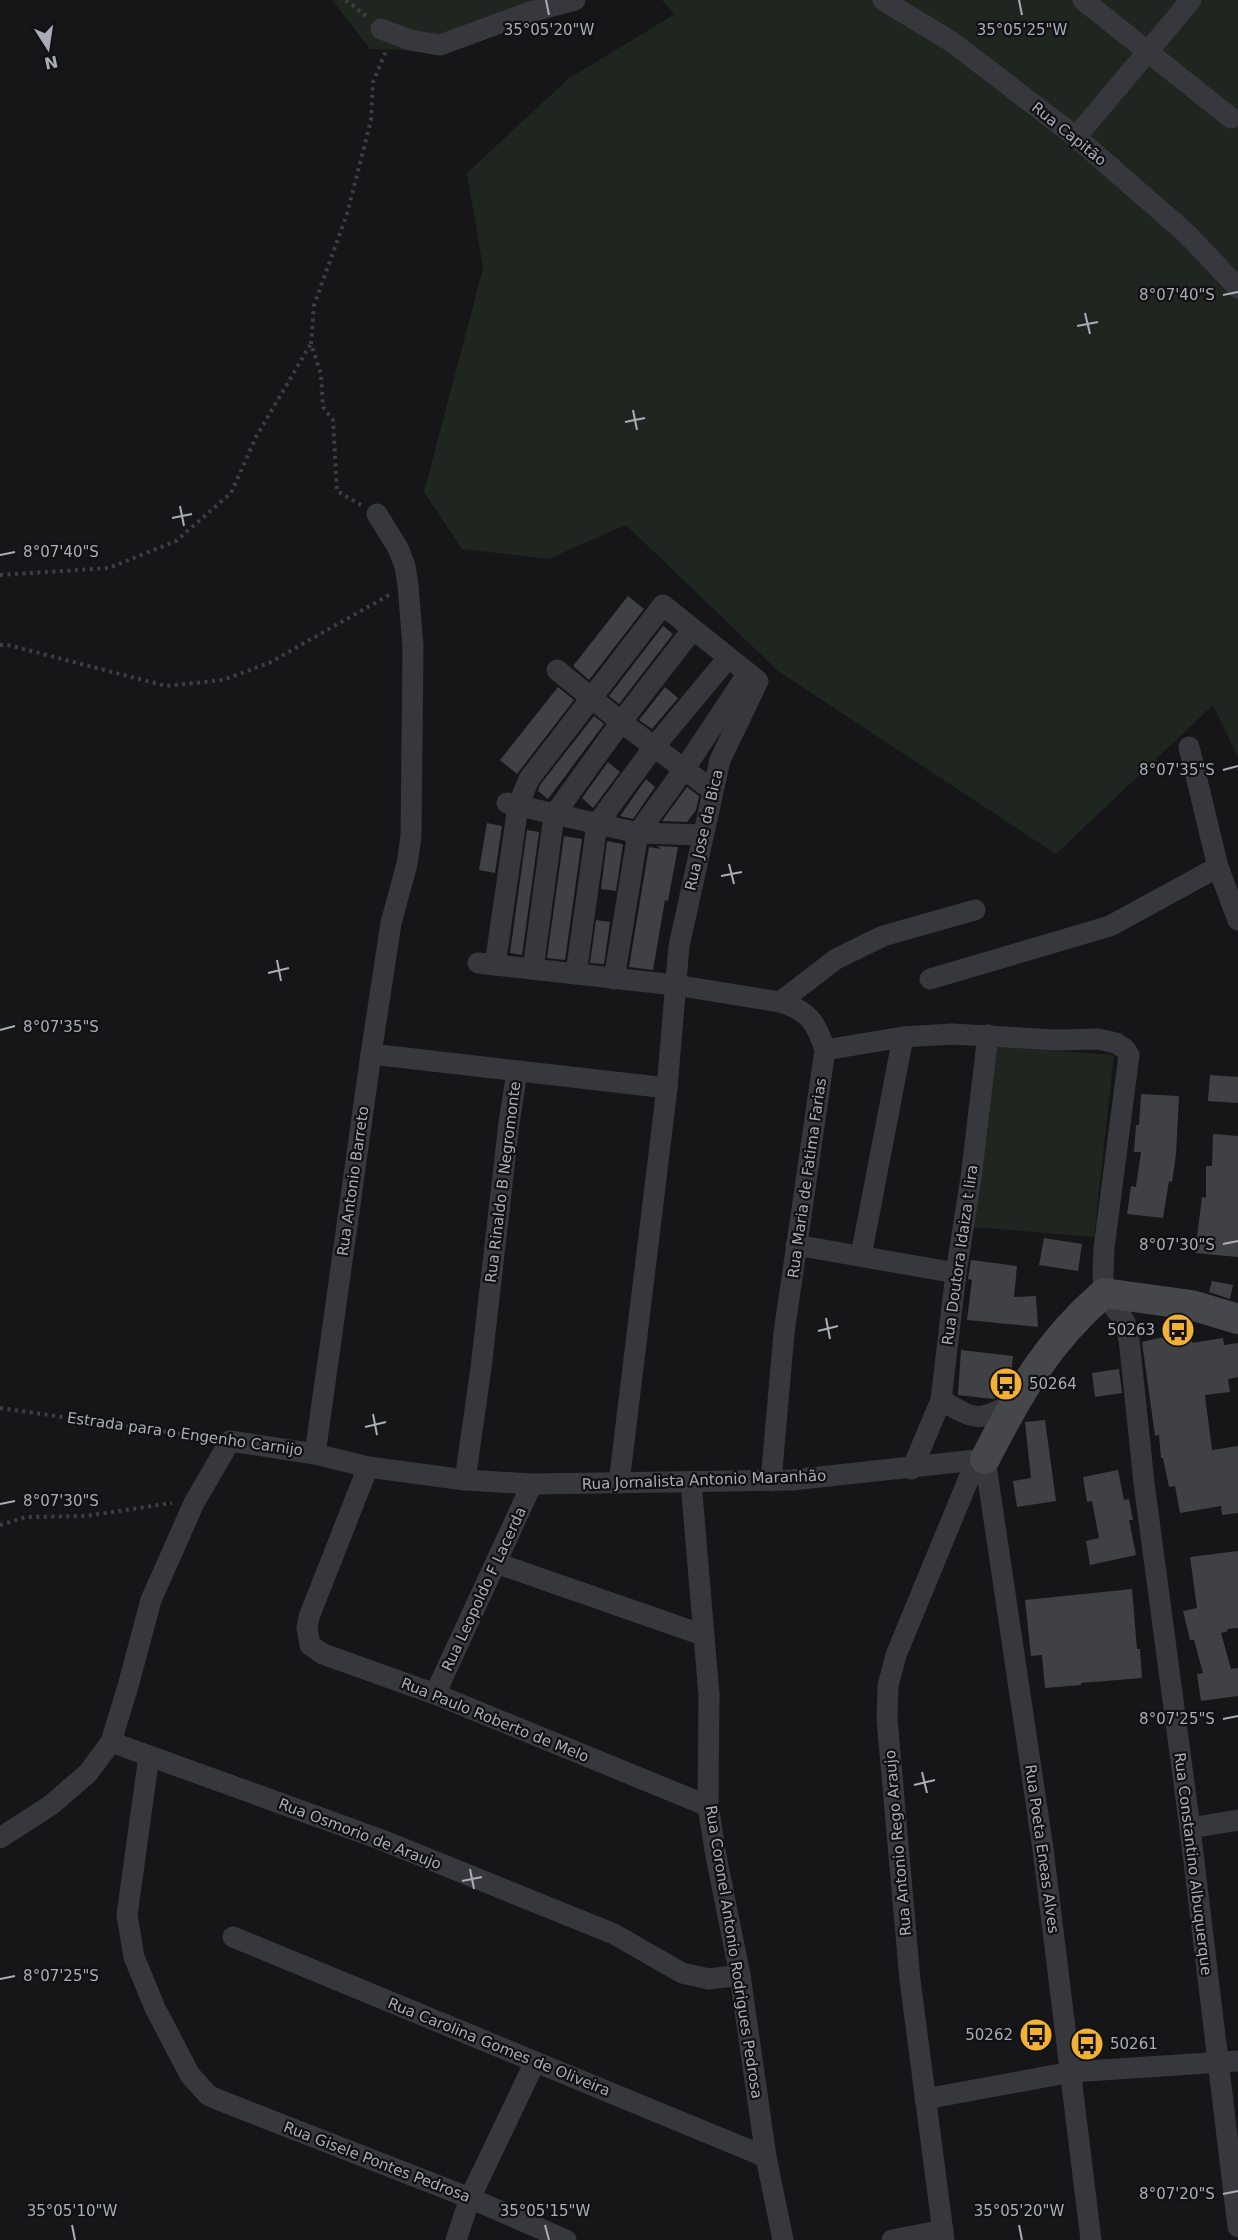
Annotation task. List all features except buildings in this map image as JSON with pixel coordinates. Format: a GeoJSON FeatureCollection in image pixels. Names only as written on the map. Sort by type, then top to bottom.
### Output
{"type":"FeatureCollection","features":[{"type":"Feature","properties":{"kind":"street"},"geometry":{"type":"LineString","coordinates":[[381,29],[410,40],[440,45],[530,12],[575,0]]}},
{"type":"Feature","properties":{"kind":"street","name":"Rua Capitão"},"geometry":{"type":"LineString","coordinates":[[883,0],[952,42],[1076,137],[1187,234],[1238,288]]}},
{"type":"Feature","properties":{"kind":"street"},"geometry":{"type":"LineString","coordinates":[[1083,0],[1231,118]]}},
{"type":"Feature","properties":{"kind":"street"},"geometry":{"type":"LineString","coordinates":[[1076,137],[1191,0]]}},
{"type":"Feature","properties":{"kind":"street","name":"Rua Antonio Barreto"},"geometry":{"type":"LineString","coordinates":[[315,1454],[390,923],[407,864],[411,837],[413,647],[408,585],[405,566],[398,548],[377,514]]}},
{"type":"Feature","properties":{"kind":"street"},"geometry":{"type":"LineString","coordinates":[[614,979],[638,833],[753,677],[663,605],[590,698],[512,804],[638,833],[702,836]]}},
{"type":"Feature","properties":{"kind":"street"},"geometry":{"type":"LineString","coordinates":[[533,969],[554,815],[621,722],[693,629]]}},
{"type":"Feature","properties":{"kind":"street"},"geometry":{"type":"LineString","coordinates":[[576,974],[597,824],[654,747],[728,657]]}},
{"type":"Feature","properties":{"kind":"street"},"geometry":{"type":"LineString","coordinates":[[557,670],[590,698],[712,790]]}},
{"type":"Feature","properties":{"kind":"street","name":"Rua Jose da Bica"},"geometry":{"type":"LineString","coordinates":[[667,1088],[679,946],[702,836],[720,760],[753,677]]}},
{"type":"Feature","properties":{"kind":"street"},"geometry":{"type":"LineString","coordinates":[[1189,747],[1218,867],[1238,920]]}},
{"type":"Feature","properties":{"kind":"street","name":"Rua Maria de Fatima Farias"},"geometry":{"type":"LineString","coordinates":[[512,804],[486,964],[675,985],[780,1002],[799,1009],[815,1023],[825,1050],[783,1343],[771,1481]]}},
{"type":"Feature","properties":{"kind":"street"},"geometry":{"type":"LineString","coordinates":[[930,978],[1110,926],[1218,867]]}},
{"type":"Feature","properties":{"kind":"street"},"geometry":{"type":"LineString","coordinates":[[780,1002],[836,959],[883,936],[975,910]]}},
{"type":"Feature","properties":{"kind":"street"},"geometry":{"type":"LineString","coordinates":[[825,1050],[903,1037],[952,1034],[1098,1040],[1116,1043],[1125,1049],[1129,1062],[1104,1248],[1104,1293]]}},
{"type":"Feature","properties":{"kind":"street","name":"Rua Doutora Idaiza t lira"},"geometry":{"type":"LineString","coordinates":[[912,1469],[941,1400],[988,1035]]}},
{"type":"Feature","properties":{"kind":"street"},"geometry":{"type":"LineString","coordinates":[[861,1256],[903,1037]]}},
{"type":"Feature","properties":{"kind":"street"},"geometry":{"type":"LineString","coordinates":[[371,1054],[517,1072]]}},
{"type":"Feature","properties":{"kind":"street","name":"Rua Rinaldo B Negromonte"},"geometry":{"type":"LineString","coordinates":[[465,1480],[482,1368],[509,1123],[517,1072],[667,1088]]}},
{"type":"Feature","properties":{"kind":"street"},"geometry":{"type":"LineString","coordinates":[[619,1483],[667,1088]]}},
{"type":"Feature","properties":{"kind":"street"},"geometry":{"type":"LineString","coordinates":[[796,1245],[956,1273]]}},
{"type":"Feature","properties":{"kind":"street"},"geometry":{"type":"LineString","coordinates":[[981,1460],[1014,1402],[1059,1337],[1083,1311],[1104,1293],[1191,1305],[1238,1317]]}},
{"type":"Feature","properties":{"kind":"street","name":"Rua Constantino Albuquerque"},"geometry":{"type":"LineString","coordinates":[[1104,1293],[1125,1322],[1129,1339],[1144,1483],[1190,1828],[1228,2062],[1238,2227]]}},
{"type":"Feature","properties":{"kind":"street"},"geometry":{"type":"LineString","coordinates":[[941,1400],[964,1414],[982,1417],[989,1416],[1014,1402]]}},
{"type":"Feature","properties":{"kind":"street"},"geometry":{"type":"LineString","coordinates":[[0,1838],[51,1805],[88,1773],[111,1742],[151,1600],[194,1503],[230,1441]]}},
{"type":"Feature","properties":{"kind":"street","name":"Estrada para o Engenho Carnijo"},"geometry":{"type":"LineString","coordinates":[[230,1441],[315,1454],[368,1467]]}},
{"type":"Feature","properties":{"kind":"street","name":"Rua Jornalista Antonio Maranhão"},"geometry":{"type":"LineString","coordinates":[[368,1467],[465,1480],[532,1484],[771,1481],[912,1469],[981,1460]]}},
{"type":"Feature","properties":{"kind":"street","name":"Rua Poeta Eneas Alves"},"geometry":{"type":"LineString","coordinates":[[981,1460],[1043,1849],[1091,2240]]}},
{"type":"Feature","properties":{"kind":"street","name":"Rua Antonio Rego Araujo"},"geometry":{"type":"LineString","coordinates":[[944,2235],[910,1980],[887,1719],[888,1686],[896,1655],[981,1460]]}},
{"type":"Feature","properties":{"kind":"street","name":"Rua Paulo Roberto de Melo"},"geometry":{"type":"LineString","coordinates":[[368,1467],[309,1617],[308,1640],[313,1648],[323,1654],[435,1694],[708,1806]]}},
{"type":"Feature","properties":{"kind":"street","name":"Rua Coronel Antonio Rodrigues Pedrosa"},"geometry":{"type":"LineString","coordinates":[[691,1482],[709,1695],[708,1806],[740,1975],[766,2157],[783,2240]]}},
{"type":"Feature","properties":{"kind":"street","name":"Rua Leopoldo F Lacerda"},"geometry":{"type":"LineString","coordinates":[[435,1694],[532,1484]]}},
{"type":"Feature","properties":{"kind":"street"},"geometry":{"type":"LineString","coordinates":[[496,1563],[703,1635]]}},
{"type":"Feature","properties":{"kind":"street","name":"Rua Osmorio de Araujo"},"geometry":{"type":"LineString","coordinates":[[111,1742],[415,1853],[614,1934],[682,1972],[709,1978],[740,1975]]}},
{"type":"Feature","properties":{"kind":"street","name":"Rua Gisele Pontes Pedrosa"},"geometry":{"type":"LineString","coordinates":[[149,1756],[127,1915],[134,1957],[143,1983],[190,2076],[208,2095],[219,2100],[470,2198],[566,2240]]}},
{"type":"Feature","properties":{"kind":"street"},"geometry":{"type":"LineString","coordinates":[[1190,1828],[1238,1820]]}},
{"type":"Feature","properties":{"kind":"street","name":"Rua Carolina Gomes de Oliveira"},"geometry":{"type":"LineString","coordinates":[[232,1937],[766,2157]]}},
{"type":"Feature","properties":{"kind":"street"},"geometry":{"type":"LineString","coordinates":[[456,2240],[470,2198],[535,2062]]}},
{"type":"Feature","properties":{"kind":"street"},"geometry":{"type":"LineString","coordinates":[[925,2099],[1072,2072],[1228,2062]]}},
{"type":"Feature","properties":{"kind":"street"},"geometry":{"type":"LineString","coordinates":[[892,2240],[944,2235]]}},
{"type":"Feature","properties":{"kind":"path"},"geometry":{"type":"LineString","coordinates":[[346,0],[381,29]]}},
{"type":"Feature","properties":{"kind":"path"},"geometry":{"type":"LineString","coordinates":[[377,514],[337,491],[333,420],[323,407],[321,374],[311,344],[314,304],[347,214],[372,120],[373,82],[387,50],[410,40]]}},
{"type":"Feature","properties":{"kind":"path"},"geometry":{"type":"LineString","coordinates":[[0,575],[109,568],[176,541],[231,493],[256,437],[311,344]]}},
{"type":"Feature","properties":{"kind":"path"},"geometry":{"type":"LineString","coordinates":[[0,645],[8,645],[166,686],[223,680],[269,663],[408,585]]}},
{"type":"Feature","properties":{"kind":"path","name":"Estrada para o Engenho Carnijo"},"geometry":{"type":"LineString","coordinates":[[0,1408],[230,1441]]}},
{"type":"Feature","properties":{"kind":"path"},"geometry":{"type":"LineString","coordinates":[[0,1525],[26,1517],[86,1516],[170,1503],[194,1503]]}},
{"type":"Feature","properties":{"kind":"shaded area"},"geometry":{"type":"Polygon","coordinates":[[[332,0],[586,0],[504,21],[433,51],[370,49],[332,0]]]}},
{"type":"Feature","properties":{"kind":"shaded area"},"geometry":{"type":"Polygon","coordinates":[[[662,0],[1238,0],[1238,757],[1213,705],[1056,854],[778,671],[626,525],[548,559],[462,549],[424,492],[483,268],[467,173],[568,79],[675,14],[662,0]]]}},
{"type":"Feature","properties":{"kind":"shaded area"},"geometry":{"type":"Polygon","coordinates":[[[996,1047],[1114,1055],[1094,1237],[972,1227],[996,1047]]]}},
{"type":"Feature","properties":{"kind":"place","name":"50263"},"geometry":{"type":"Point","coordinates":[1178,1330]}},
{"type":"Feature","properties":{"kind":"place","name":"50264"},"geometry":{"type":"Point","coordinates":[1006,1384]}},
{"type":"Feature","properties":{"kind":"place","name":"50262"},"geometry":{"type":"Point","coordinates":[1036,2035]}},
{"type":"Feature","properties":{"kind":"place","name":"50261"},"geometry":{"type":"Point","coordinates":[1087,2044]}}]}
